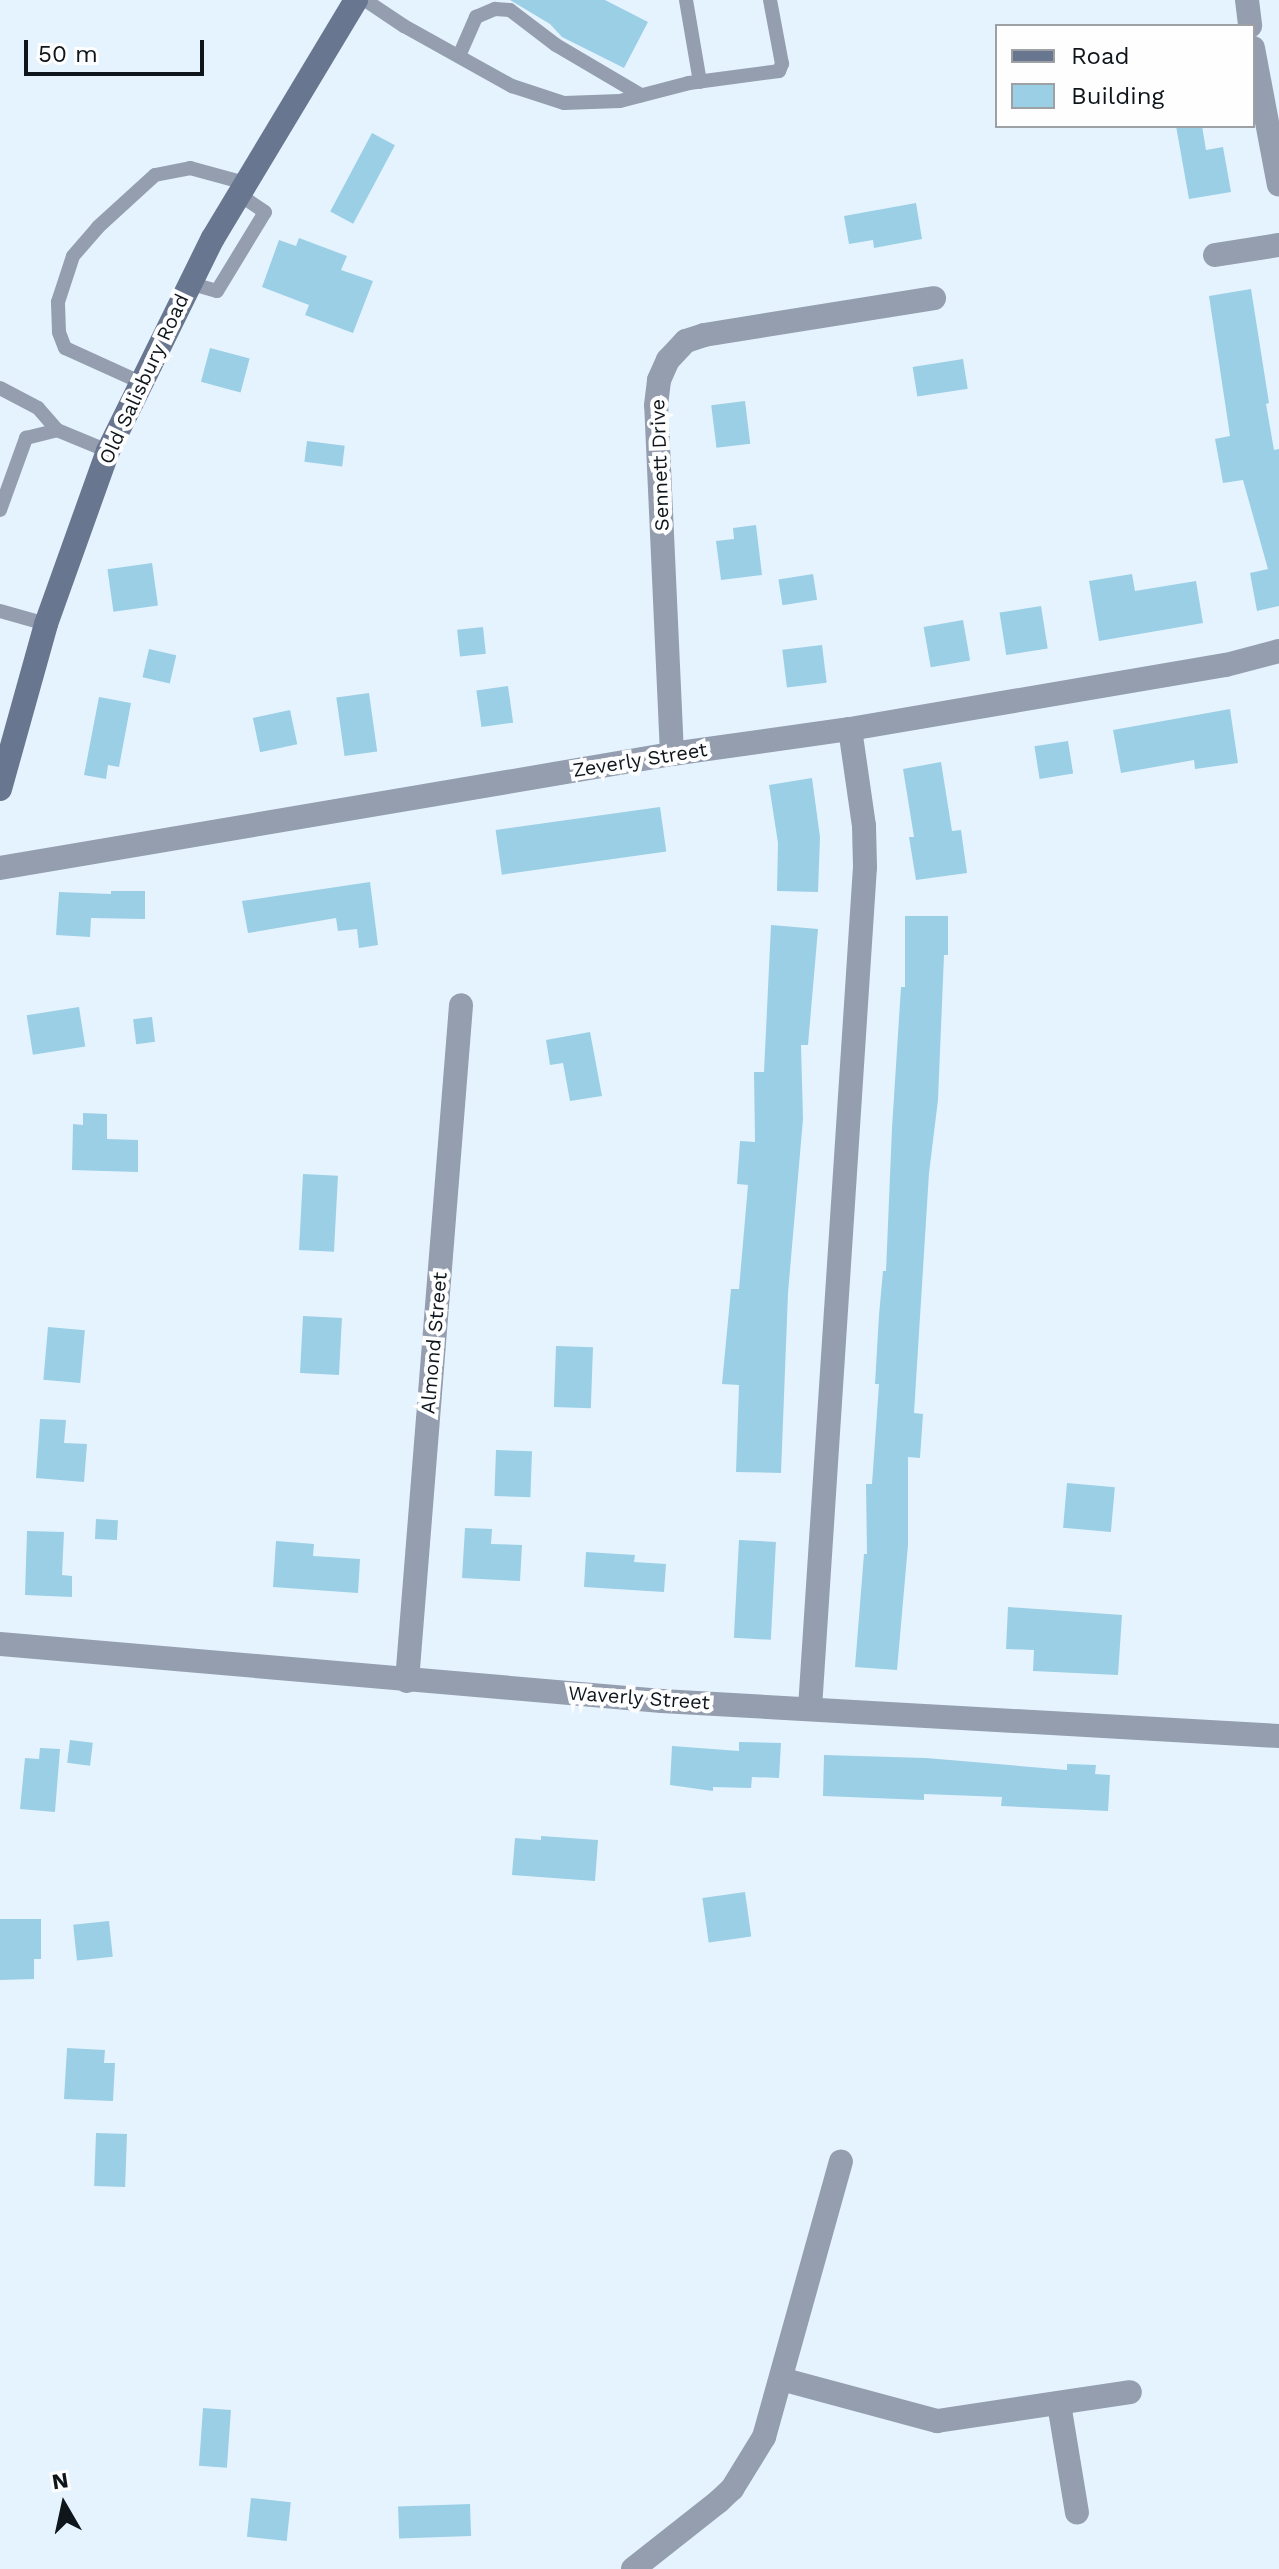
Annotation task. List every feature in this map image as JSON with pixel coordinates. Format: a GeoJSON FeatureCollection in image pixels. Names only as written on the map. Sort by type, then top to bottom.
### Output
{"type":"FeatureCollection","features":[{"type":"Feature","properties":{"kind":"main road","name":"Old Salisbury Road"},"geometry":{"type":"LineString","coordinates":[[0,789],[46,624],[108,451],[189,283],[241,188],[356,0]]}},
{"type":"Feature","properties":{"kind":"street"},"geometry":{"type":"LineString","coordinates":[[1247,0],[1250,24]]}},
{"type":"Feature","properties":{"kind":"street"},"geometry":{"type":"LineString","coordinates":[[1255,59],[1279,185]]}},
{"type":"Feature","properties":{"kind":"street"},"geometry":{"type":"LineString","coordinates":[[1215,255],[1279,245]]}},
{"type":"Feature","properties":{"kind":"street","name":"Sennett Drive"},"geometry":{"type":"LineString","coordinates":[[672,754],[656,405],[659,380],[668,360],[686,341],[704,335],[934,298]]}},
{"type":"Feature","properties":{"kind":"street","name":"Zeverly Street"},"geometry":{"type":"LineString","coordinates":[[0,868],[672,754],[850,729],[1226,665],[1279,651]]}},
{"type":"Feature","properties":{"kind":"street"},"geometry":{"type":"LineString","coordinates":[[810,1708],[865,867],[864,826],[850,729]]}},
{"type":"Feature","properties":{"kind":"street","name":"Almond Street"},"geometry":{"type":"LineString","coordinates":[[407,1681],[461,1005]]}},
{"type":"Feature","properties":{"kind":"street","name":"Waverly Street"},"geometry":{"type":"LineString","coordinates":[[0,1644],[662,1701],[1279,1736]]}},
{"type":"Feature","properties":{"kind":"street"},"geometry":{"type":"LineString","coordinates":[[633,2569],[700,2519],[732,2489],[764,2437],[841,2162]]}},
{"type":"Feature","properties":{"kind":"street"},"geometry":{"type":"LineString","coordinates":[[781,2379],[937,2421],[1130,2392]]}},
{"type":"Feature","properties":{"kind":"street"},"geometry":{"type":"LineString","coordinates":[[1059,2404],[1077,2513]]}},
{"type":"Feature","properties":{"kind":"lane"},"geometry":{"type":"LineString","coordinates":[[365,0],[512,86],[564,103],[620,101],[700,82],[779,71],[782,64],[770,0]]}},
{"type":"Feature","properties":{"kind":"lane"},"geometry":{"type":"LineString","coordinates":[[686,0],[700,82]]}},
{"type":"Feature","properties":{"kind":"lane"},"geometry":{"type":"LineString","coordinates":[[459,56],[476,17],[495,9],[510,10],[556,45],[641,95]]}},
{"type":"Feature","properties":{"kind":"lane"},"geometry":{"type":"LineString","coordinates":[[140,382],[65,348],[59,332],[58,302],[73,256],[98,227],[155,175],[190,168],[241,188],[265,212],[217,291],[189,283]]}},
{"type":"Feature","properties":{"kind":"lane"},"geometry":{"type":"LineString","coordinates":[[0,388],[38,408],[57,430],[108,451]]}},
{"type":"Feature","properties":{"kind":"lane"},"geometry":{"type":"LineString","coordinates":[[0,510],[26,438],[57,430]]}},
{"type":"Feature","properties":{"kind":"lane"},"geometry":{"type":"LineString","coordinates":[[0,611],[46,624]]}},
{"type":"Feature","properties":{"kind":"building"},"geometry":{"type":"Polygon","coordinates":[[[510,0],[605,0],[648,22],[624,68],[562,37],[550,24],[510,0]]]}},
{"type":"Feature","properties":{"kind":"building"},"geometry":{"type":"Polygon","coordinates":[[[1176,128],[1202,128],[1206,150],[1223,147],[1231,192],[1189,199],[1176,128]]]}},
{"type":"Feature","properties":{"kind":"building"},"geometry":{"type":"Polygon","coordinates":[[[372,133],[395,145],[353,224],[330,212],[372,133]]]}},
{"type":"Feature","properties":{"kind":"building"},"geometry":{"type":"Polygon","coordinates":[[[916,203],[922,239],[874,248],[873,240],[849,244],[844,216],[916,203]]]}},
{"type":"Feature","properties":{"kind":"building"},"geometry":{"type":"Polygon","coordinates":[[[299,238],[347,256],[341,270],[373,281],[353,333],[305,315],[309,305],[262,287],[279,240],[296,246],[299,238]]]}},
{"type":"Feature","properties":{"kind":"building"},"geometry":{"type":"Polygon","coordinates":[[[1251,289],[1274,450],[1279,449],[1279,606],[1257,611],[1250,573],[1268,569],[1243,480],[1223,483],[1215,439],[1230,436],[1209,296],[1251,289]]]}},
{"type":"Feature","properties":{"kind":"building"},"geometry":{"type":"Polygon","coordinates":[[[210,348],[250,359],[241,392],[201,382],[210,348]]]}},
{"type":"Feature","properties":{"kind":"building"},"geometry":{"type":"Polygon","coordinates":[[[963,359],[968,389],[917,397],[913,367],[963,359]]]}},
{"type":"Feature","properties":{"kind":"building"},"geometry":{"type":"Polygon","coordinates":[[[745,401],[750,444],[716,448],[711,405],[745,401]]]}},
{"type":"Feature","properties":{"kind":"building"},"geometry":{"type":"Polygon","coordinates":[[[307,441],[345,446],[342,466],[304,462],[307,441]]]}},
{"type":"Feature","properties":{"kind":"building"},"geometry":{"type":"Polygon","coordinates":[[[756,525],[762,575],[721,580],[716,541],[734,539],[733,528],[756,525]]]}},
{"type":"Feature","properties":{"kind":"building"},"geometry":{"type":"Polygon","coordinates":[[[152,563],[158,606],[113,612],[107,569],[152,563]]]}},
{"type":"Feature","properties":{"kind":"building"},"geometry":{"type":"Polygon","coordinates":[[[813,574],[817,600],[782,605],[778,579],[813,574]]]}},
{"type":"Feature","properties":{"kind":"building"},"geometry":{"type":"Polygon","coordinates":[[[1132,574],[1135,591],[1196,581],[1203,623],[1099,641],[1089,581],[1132,574]]]}},
{"type":"Feature","properties":{"kind":"building"},"geometry":{"type":"Polygon","coordinates":[[[1041,606],[1048,648],[1006,655],[1000,613],[1041,606]]]}},
{"type":"Feature","properties":{"kind":"building"},"geometry":{"type":"Polygon","coordinates":[[[963,620],[970,660],[931,667],[924,627],[963,620]]]}},
{"type":"Feature","properties":{"kind":"building"},"geometry":{"type":"Polygon","coordinates":[[[483,627],[486,654],[460,657],[457,630],[483,627]]]}},
{"type":"Feature","properties":{"kind":"building"},"geometry":{"type":"Polygon","coordinates":[[[822,645],[827,683],[787,688],[782,650],[822,645]]]}},
{"type":"Feature","properties":{"kind":"building"},"geometry":{"type":"Polygon","coordinates":[[[149,649],[176,655],[170,684],[142,677],[149,649]]]}},
{"type":"Feature","properties":{"kind":"building"},"geometry":{"type":"Polygon","coordinates":[[[508,686],[513,723],[481,727],[476,690],[508,686]]]}},
{"type":"Feature","properties":{"kind":"building"},"geometry":{"type":"Polygon","coordinates":[[[369,693],[377,751],[345,756],[336,698],[369,693]]]}},
{"type":"Feature","properties":{"kind":"building"},"geometry":{"type":"Polygon","coordinates":[[[99,697],[131,703],[119,767],[108,765],[106,779],[84,775],[99,697]]]}},
{"type":"Feature","properties":{"kind":"building"},"geometry":{"type":"Polygon","coordinates":[[[1230,709],[1238,763],[1195,769],[1194,760],[1121,773],[1113,730],[1230,709]]]}},
{"type":"Feature","properties":{"kind":"building"},"geometry":{"type":"Polygon","coordinates":[[[290,710],[297,744],[260,752],[253,718],[290,710]]]}},
{"type":"Feature","properties":{"kind":"building"},"geometry":{"type":"Polygon","coordinates":[[[1068,741],[1073,774],[1040,779],[1034,746],[1068,741]]]}},
{"type":"Feature","properties":{"kind":"building"},"geometry":{"type":"Polygon","coordinates":[[[941,762],[952,831],[961,830],[967,873],[916,880],[909,837],[914,837],[903,769],[941,762]]]}},
{"type":"Feature","properties":{"kind":"building"},"geometry":{"type":"Polygon","coordinates":[[[812,778],[820,837],[818,892],[777,891],[778,843],[769,785],[812,778]]]}},
{"type":"Feature","properties":{"kind":"building"},"geometry":{"type":"Polygon","coordinates":[[[660,807],[666,852],[502,875],[496,830],[660,807]]]}},
{"type":"Feature","properties":{"kind":"building"},"geometry":{"type":"Polygon","coordinates":[[[370,882],[378,945],[359,948],[357,929],[338,931],[336,918],[248,933],[242,901],[370,882]]]}},
{"type":"Feature","properties":{"kind":"building"},"geometry":{"type":"Polygon","coordinates":[[[111,891],[145,891],[145,919],[91,918],[90,937],[56,935],[59,892],[111,894],[111,891]]]}},
{"type":"Feature","properties":{"kind":"building"},"geometry":{"type":"Polygon","coordinates":[[[905,916],[948,916],[948,955],[944,955],[938,1100],[929,1173],[914,1413],[923,1414],[920,1458],[908,1457],[908,1545],[897,1670],[855,1667],[864,1554],[867,1554],[866,1484],[872,1484],[879,1384],[875,1384],[883,1271],[886,1271],[901,987],[905,987],[905,916]]]}},
{"type":"Feature","properties":{"kind":"building"},"geometry":{"type":"Polygon","coordinates":[[[771,925],[818,929],[808,1045],[801,1045],[803,1119],[788,1293],[781,1473],[736,1472],[739,1385],[722,1384],[731,1289],[739,1289],[748,1185],[737,1184],[740,1141],[755,1142],[754,1072],[764,1072],[771,925]]]}},
{"type":"Feature","properties":{"kind":"building"},"geometry":{"type":"Polygon","coordinates":[[[79,1007],[85,1047],[33,1055],[27,1015],[79,1007]]]}},
{"type":"Feature","properties":{"kind":"building"},"geometry":{"type":"Polygon","coordinates":[[[152,1017],[155,1042],[136,1044],[133,1019],[152,1017]]]}},
{"type":"Feature","properties":{"kind":"building"},"geometry":{"type":"Polygon","coordinates":[[[590,1032],[602,1096],[570,1101],[563,1063],[550,1065],[546,1040],[590,1032]]]}},
{"type":"Feature","properties":{"kind":"building"},"geometry":{"type":"Polygon","coordinates":[[[83,1113],[107,1114],[107,1139],[138,1140],[138,1172],[72,1170],[73,1124],[83,1125],[83,1113]]]}},
{"type":"Feature","properties":{"kind":"building"},"geometry":{"type":"Polygon","coordinates":[[[303,1174],[338,1176],[334,1252],[299,1250],[303,1174]]]}},
{"type":"Feature","properties":{"kind":"building"},"geometry":{"type":"Polygon","coordinates":[[[303,1316],[342,1318],[339,1375],[300,1373],[303,1316]]]}},
{"type":"Feature","properties":{"kind":"building"},"geometry":{"type":"Polygon","coordinates":[[[48,1327],[85,1330],[80,1383],[43,1380],[48,1327]]]}},
{"type":"Feature","properties":{"kind":"building"},"geometry":{"type":"Polygon","coordinates":[[[556,1346],[593,1347],[591,1408],[554,1407],[556,1346]]]}},
{"type":"Feature","properties":{"kind":"building"},"geometry":{"type":"Polygon","coordinates":[[[40,1419],[66,1420],[64,1443],[87,1444],[84,1482],[36,1478],[40,1419]]]}},
{"type":"Feature","properties":{"kind":"building"},"geometry":{"type":"Polygon","coordinates":[[[496,1450],[532,1451],[530,1497],[494,1496],[496,1450]]]}},
{"type":"Feature","properties":{"kind":"building"},"geometry":{"type":"Polygon","coordinates":[[[1067,1483],[1115,1487],[1111,1532],[1063,1528],[1067,1483]]]}},
{"type":"Feature","properties":{"kind":"building"},"geometry":{"type":"Polygon","coordinates":[[[96,1519],[118,1520],[117,1540],[95,1539],[96,1519]]]}},
{"type":"Feature","properties":{"kind":"building"},"geometry":{"type":"Polygon","coordinates":[[[465,1528],[492,1529],[491,1544],[522,1545],[520,1581],[462,1578],[465,1528]]]}},
{"type":"Feature","properties":{"kind":"building"},"geometry":{"type":"Polygon","coordinates":[[[27,1531],[64,1532],[62,1575],[72,1576],[72,1597],[25,1595],[27,1531]]]}},
{"type":"Feature","properties":{"kind":"building"},"geometry":{"type":"Polygon","coordinates":[[[739,1540],[776,1542],[771,1640],[734,1638],[739,1540]]]}},
{"type":"Feature","properties":{"kind":"building"},"geometry":{"type":"Polygon","coordinates":[[[276,1541],[314,1544],[313,1556],[360,1559],[358,1593],[273,1587],[276,1541]]]}},
{"type":"Feature","properties":{"kind":"building"},"geometry":{"type":"Polygon","coordinates":[[[586,1552],[635,1555],[634,1562],[666,1564],[664,1592],[584,1587],[586,1552]]]}},
{"type":"Feature","properties":{"kind":"building"},"geometry":{"type":"Polygon","coordinates":[[[1008,1607],[1122,1615],[1118,1675],[1033,1671],[1034,1650],[1006,1649],[1008,1607]]]}},
{"type":"Feature","properties":{"kind":"building"},"geometry":{"type":"Polygon","coordinates":[[[70,1740],[93,1743],[90,1766],[67,1763],[70,1740]]]}},
{"type":"Feature","properties":{"kind":"building"},"geometry":{"type":"Polygon","coordinates":[[[739,1742],[781,1743],[779,1778],[752,1777],[751,1788],[713,1787],[713,1791],[670,1785],[672,1746],[739,1751],[739,1742]]]}},
{"type":"Feature","properties":{"kind":"building"},"geometry":{"type":"Polygon","coordinates":[[[40,1748],[60,1749],[55,1812],[20,1809],[25,1758],[39,1759],[40,1748]]]}},
{"type":"Feature","properties":{"kind":"building"},"geometry":{"type":"Polygon","coordinates":[[[824,1755],[926,1758],[1067,1770],[1067,1764],[1096,1765],[1095,1774],[1110,1775],[1108,1811],[1001,1806],[1002,1797],[924,1794],[924,1800],[823,1796],[824,1755]]]}},
{"type":"Feature","properties":{"kind":"building"},"geometry":{"type":"Polygon","coordinates":[[[541,1836],[598,1840],[595,1881],[512,1875],[515,1838],[541,1840],[541,1836]]]}},
{"type":"Feature","properties":{"kind":"building"},"geometry":{"type":"Polygon","coordinates":[[[745,1892],[751,1937],[709,1943],[702,1898],[745,1892]]]}},
{"type":"Feature","properties":{"kind":"building"},"geometry":{"type":"Polygon","coordinates":[[[0,1919],[41,1919],[41,1959],[34,1959],[34,1979],[0,1980],[0,1919]]]}},
{"type":"Feature","properties":{"kind":"building"},"geometry":{"type":"Polygon","coordinates":[[[109,1921],[113,1957],[77,1961],[73,1925],[109,1921]]]}},
{"type":"Feature","properties":{"kind":"building"},"geometry":{"type":"Polygon","coordinates":[[[67,2048],[105,2050],[104,2063],[115,2063],[113,2101],[64,2099],[67,2048]]]}},
{"type":"Feature","properties":{"kind":"building"},"geometry":{"type":"Polygon","coordinates":[[[96,2133],[127,2134],[125,2187],[94,2186],[96,2133]]]}},
{"type":"Feature","properties":{"kind":"building"},"geometry":{"type":"Polygon","coordinates":[[[203,2408],[231,2410],[227,2468],[199,2466],[203,2408]]]}},
{"type":"Feature","properties":{"kind":"building"},"geometry":{"type":"Polygon","coordinates":[[[251,2498],[291,2502],[287,2541],[247,2537],[251,2498]]]}},
{"type":"Feature","properties":{"kind":"building"},"geometry":{"type":"Polygon","coordinates":[[[470,2504],[471,2536],[399,2538],[398,2507],[470,2504]]]}}]}
